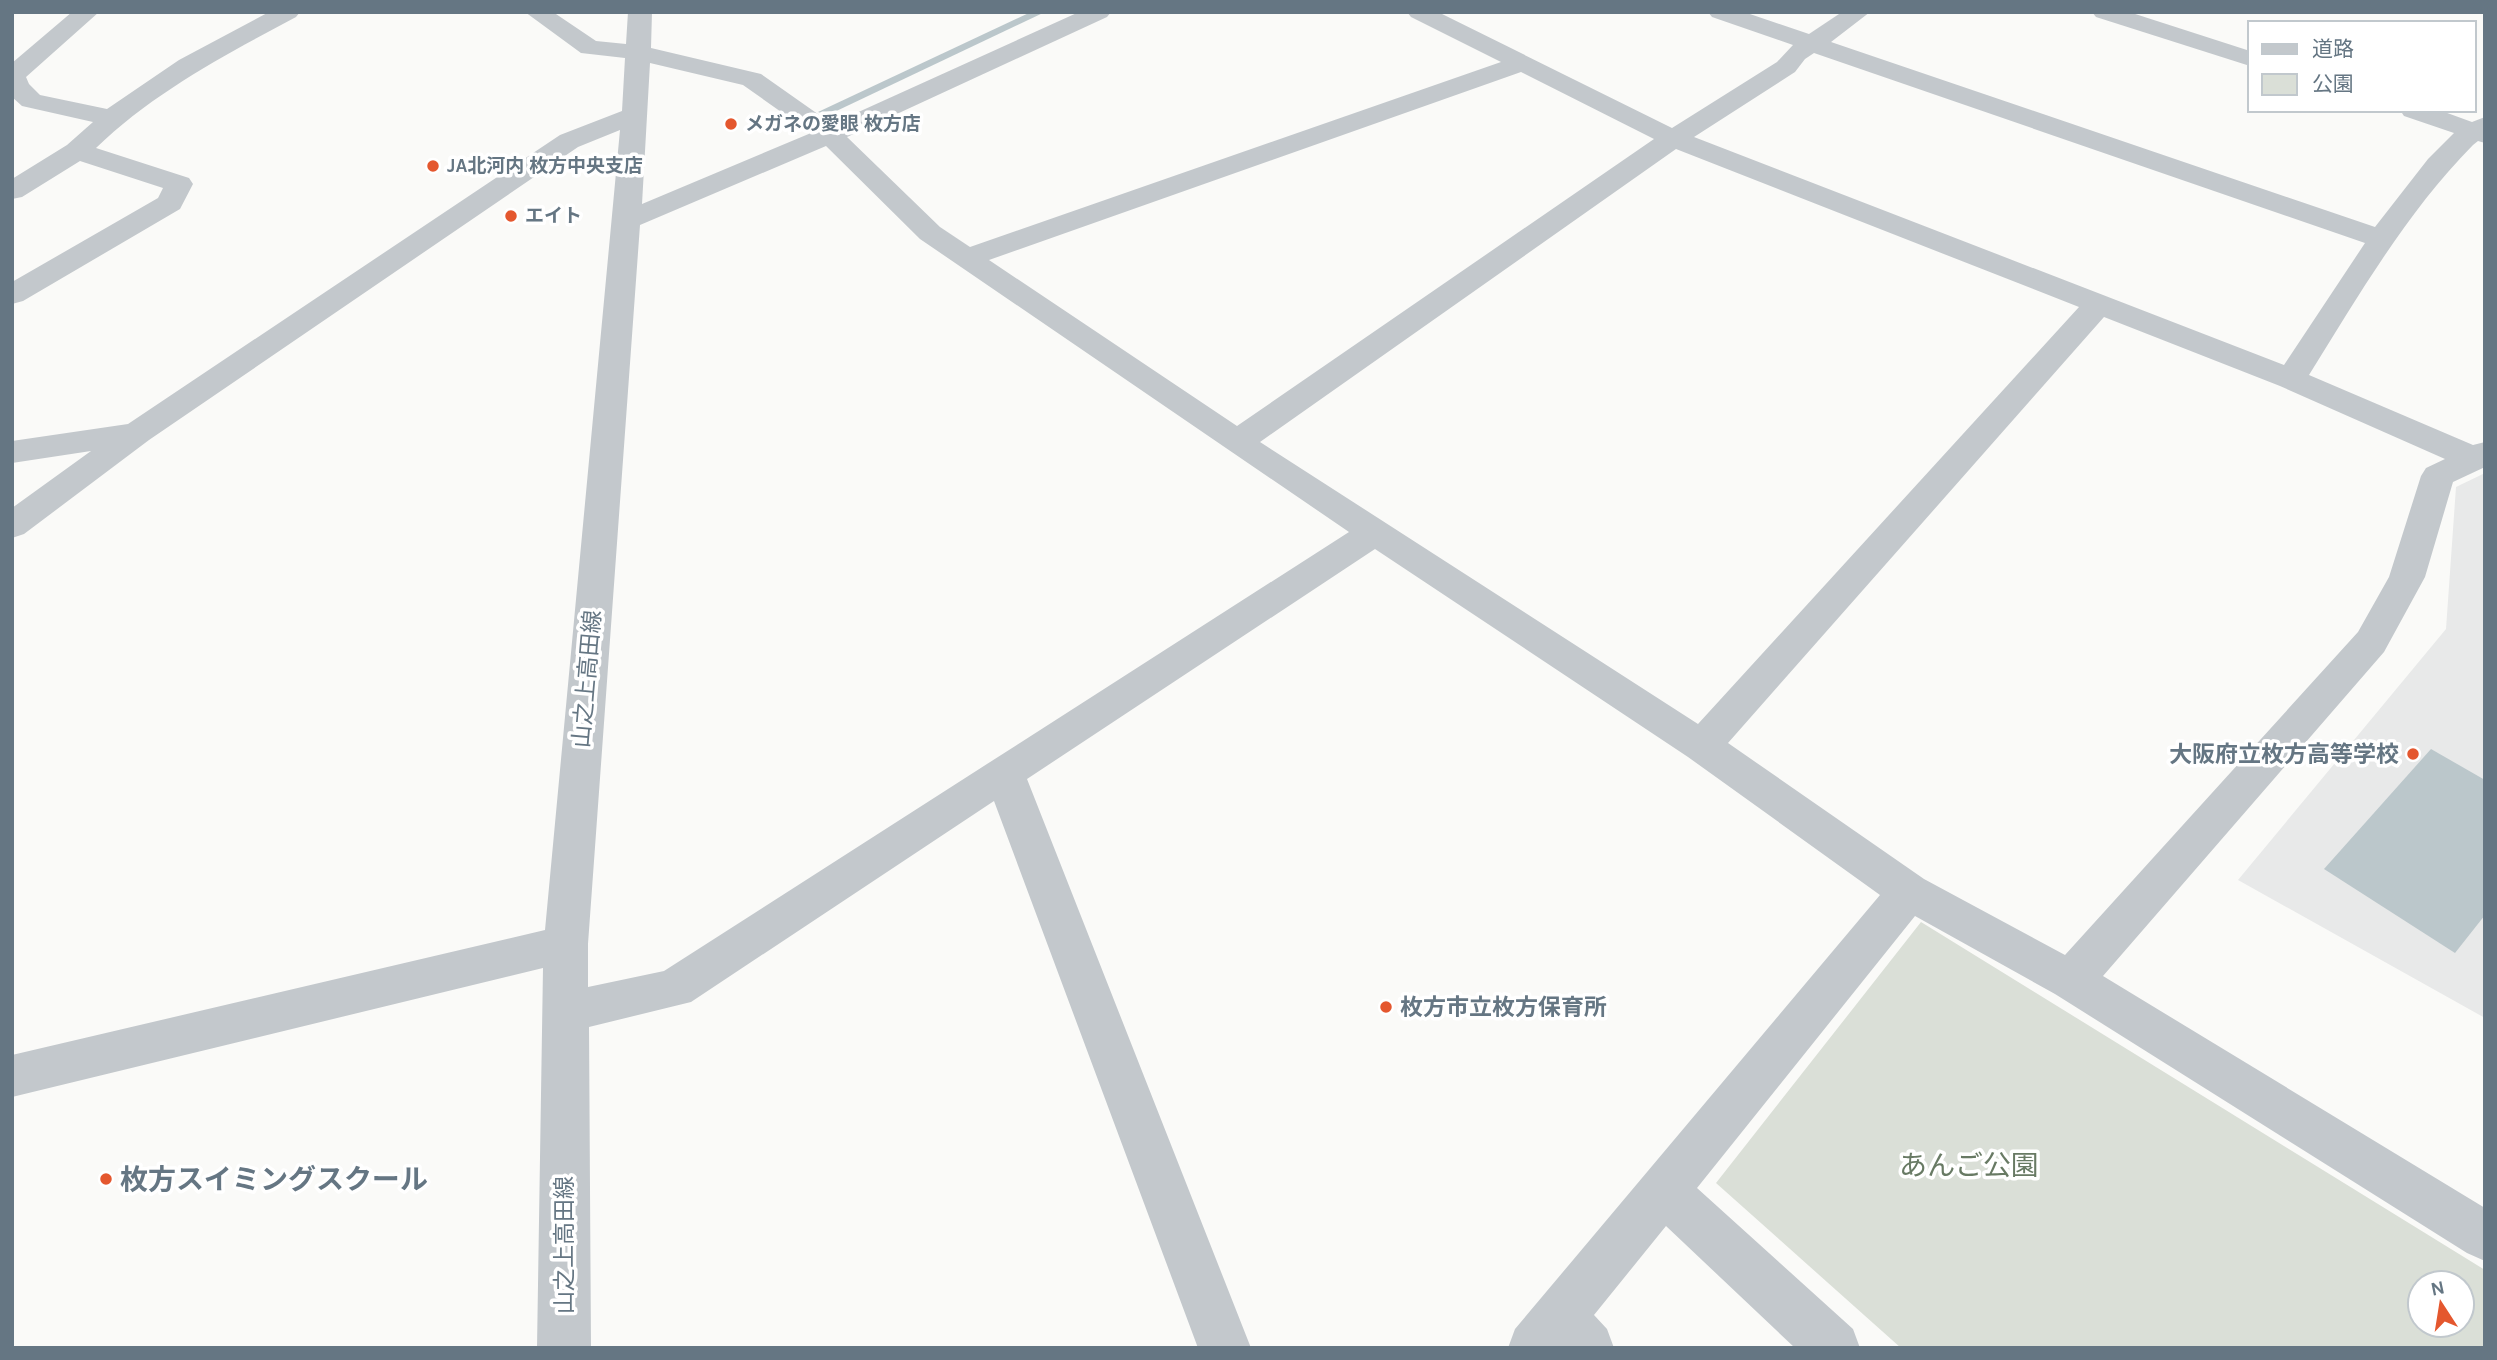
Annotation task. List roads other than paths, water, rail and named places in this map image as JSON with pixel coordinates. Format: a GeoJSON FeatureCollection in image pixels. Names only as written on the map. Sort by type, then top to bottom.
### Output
{"type":"FeatureCollection","features":[{"type":"Feature","properties":{"kind":"street"},"geometry":{"type":"LineString","coordinates":[[87,12],[13,75],[17,87],[31,101],[112,118]]}},
{"type":"Feature","properties":{"kind":"street"},"geometry":{"type":"LineString","coordinates":[[12,191],[78,151],[112,118],[188,65],[288,12]]}},
{"type":"Feature","properties":{"kind":"street"},"geometry":{"type":"LineString","coordinates":[[537,12],[590,48],[637,52],[752,79],[830,135],[929,233],[1237,442],[1702,746],[1909,892],[2071,980],[2485,1236]]}},
{"type":"Feature","properties":{"kind":"street","name":"山之上高田線"},"geometry":{"type":"LineString","coordinates":[[564,1348],[566,944],[635,115],[640,12]]}},
{"type":"Feature","properties":{"kind":"street"},"geometry":{"type":"LineString","coordinates":[[625,222],[830,135],[1099,12]]}},
{"type":"Feature","properties":{"kind":"street"},"geometry":{"type":"LineString","coordinates":[[1419,12],[1674,139],[2479,455]]}},
{"type":"Feature","properties":{"kind":"street"},"geometry":{"type":"LineString","coordinates":[[1720,12],[2382,239]]}},
{"type":"Feature","properties":{"kind":"street"},"geometry":{"type":"LineString","coordinates":[[1237,442],[1674,139],[1786,67],[1796,54],[1858,12]]}},
{"type":"Feature","properties":{"kind":"street"},"geometry":{"type":"LineString","coordinates":[[2104,12],[2248,57]]}},
{"type":"Feature","properties":{"kind":"street"},"geometry":{"type":"LineString","coordinates":[[2139,23],[2166,12]]}},
{"type":"Feature","properties":{"kind":"street"},"geometry":{"type":"LineString","coordinates":[[967,258],[1523,63]]}},
{"type":"Feature","properties":{"kind":"street"},"geometry":{"type":"LineString","coordinates":[[2420,112],[2481,130]]}},
{"type":"Feature","properties":{"kind":"street"},"geometry":{"type":"LineString","coordinates":[[12,526],[137,433],[569,141],[635,115]]}},
{"type":"Feature","properties":{"kind":"street"},"geometry":{"type":"LineString","coordinates":[[2291,379],[2382,239],[2430,174],[2481,130]]}},
{"type":"Feature","properties":{"kind":"street"},"geometry":{"type":"LineString","coordinates":[[12,295],[170,203],[179,184],[78,151]]}},
{"type":"Feature","properties":{"kind":"street"},"geometry":{"type":"LineString","coordinates":[[1702,746],[2099,304]]}},
{"type":"Feature","properties":{"kind":"street"},"geometry":{"type":"LineString","coordinates":[[12,452],[137,433]]}},
{"type":"Feature","properties":{"kind":"street"},"geometry":{"type":"LineString","coordinates":[[2071,980],[2371,642],[2407,577],[2438,476],[2479,455]]}},
{"type":"Feature","properties":{"kind":"street"},"geometry":{"type":"LineString","coordinates":[[12,514],[57,492]]}},
{"type":"Feature","properties":{"kind":"street"},"geometry":{"type":"LineString","coordinates":[[566,1012],[675,988],[1375,532]]}},
{"type":"Feature","properties":{"kind":"street"},"geometry":{"type":"LineString","coordinates":[[1004,774],[1225,1348]]}},
{"type":"Feature","properties":{"kind":"street"},"geometry":{"type":"LineString","coordinates":[[1561,1337],[1663,1190],[1909,892]]}},
{"type":"Feature","properties":{"kind":"street"},"geometry":{"type":"LineString","coordinates":[[12,1076],[566,944]]}},
{"type":"Feature","properties":{"kind":"street"},"geometry":{"type":"LineString","coordinates":[[1663,1190],[1834,1348]]}},
{"type":"Feature","properties":{"kind":"waterway"},"geometry":{"type":"LineString","coordinates":[[824,112],[1040,12]]}},
{"type":"Feature","properties":{"kind":"place","name":"メガネの愛眼 枚方店"},"geometry":{"type":"Point","coordinates":[731,124]}},
{"type":"Feature","properties":{"kind":"place","name":"JA北河内 枚方中央支店"},"geometry":{"type":"Point","coordinates":[433,166]}},
{"type":"Feature","properties":{"kind":"place","name":"エイト"},"geometry":{"type":"Point","coordinates":[511,216]}},
{"type":"Feature","properties":{"kind":"place","name":"大阪府立枚方高等学校"},"geometry":{"type":"Point","coordinates":[2413,754]}},
{"type":"Feature","properties":{"kind":"place","name":"枚方市立枚方保育所"},"geometry":{"type":"Point","coordinates":[1386,1007]}},
{"type":"Feature","properties":{"kind":"place","name":"枚方スイミングスクール"},"geometry":{"type":"Point","coordinates":[106,1179]}},
{"type":"Feature","properties":{"kind":"park label","name":"あんご公園"},"geometry":{"type":"Point","coordinates":[1969,1165]}}]}
